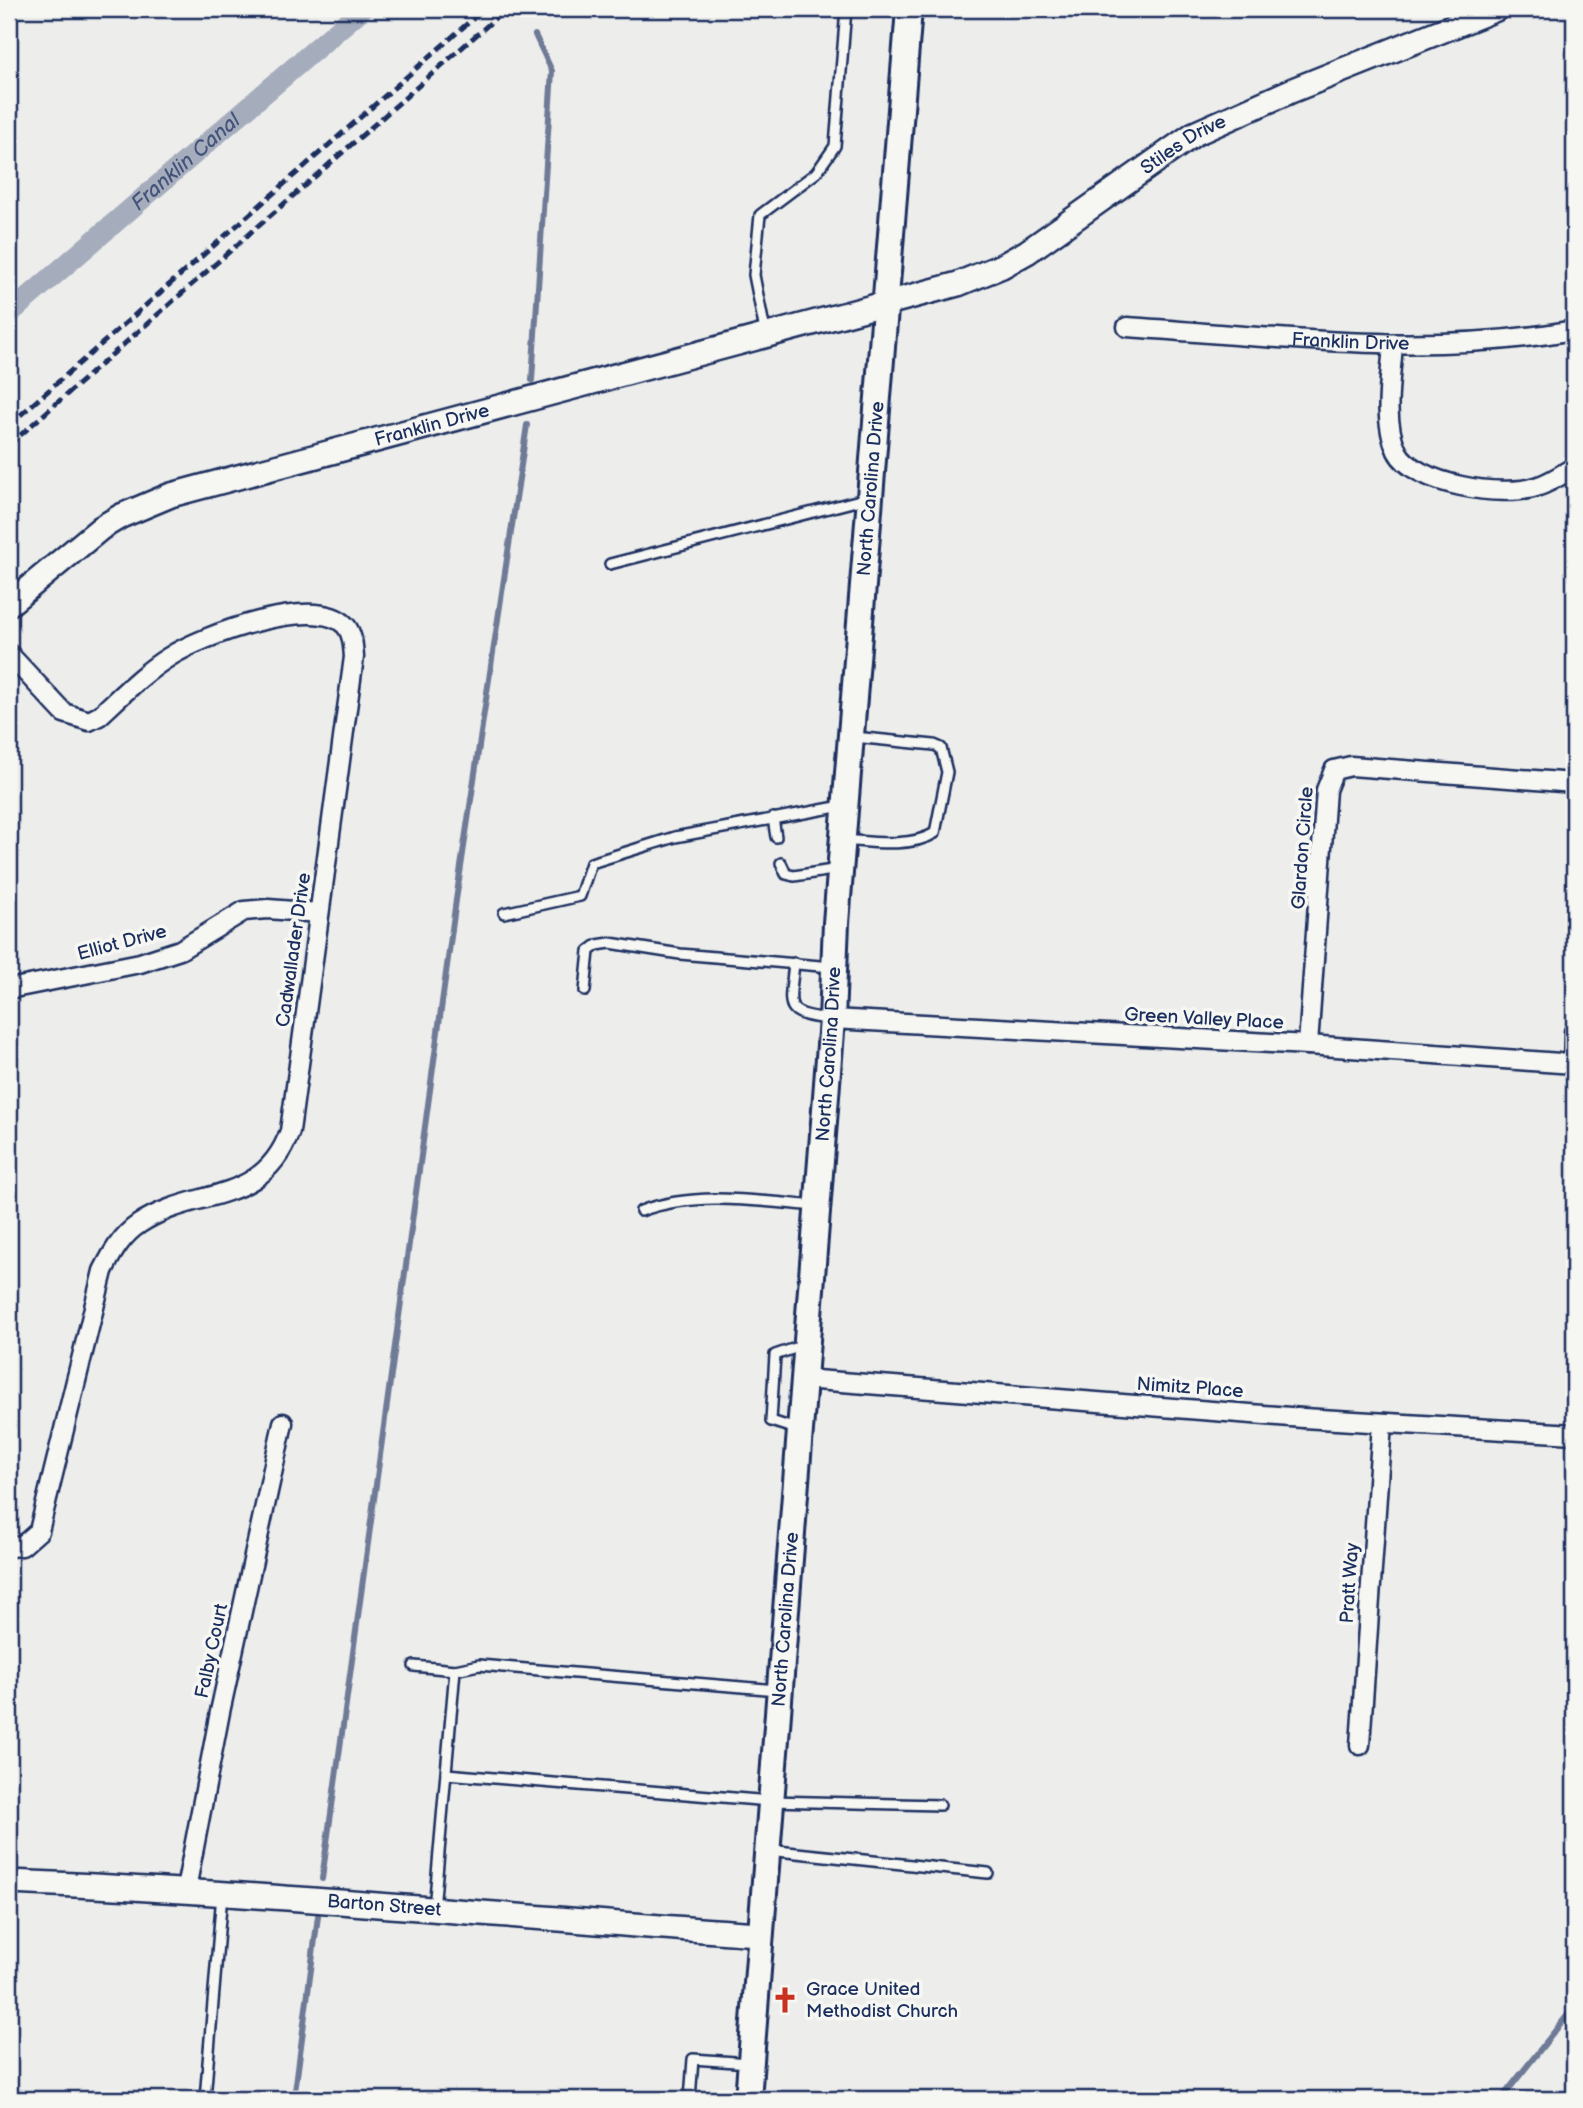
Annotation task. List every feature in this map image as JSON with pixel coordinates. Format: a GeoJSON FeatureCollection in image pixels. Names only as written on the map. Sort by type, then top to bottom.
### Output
{"type":"FeatureCollection","features":[{"type":"Feature","properties":{"kind":"main road","name":"North Carolina Drive"},"geometry":{"type":"LineString","coordinates":[[748,2099],[884,306],[909,9]]}},
{"type":"Feature","properties":{"kind":"street","name":"Stiles Drive"},"geometry":{"type":"LineString","coordinates":[[884,306],[958,284],[1002,267],[1061,229],[1173,148],[1218,122],[1496,9]]}},
{"type":"Feature","properties":{"kind":"street","name":"Franklin Drive"},"geometry":{"type":"LineString","coordinates":[[9,604],[101,528],[121,516],[171,495],[884,306]]}},
{"type":"Feature","properties":{"kind":"street","name":"Franklin Drive"},"geometry":{"type":"LineString","coordinates":[[1127,327],[1393,344],[1493,343],[1574,330]]}},
{"type":"Feature","properties":{"kind":"street"},"geometry":{"type":"LineString","coordinates":[[1393,344],[1390,431],[1398,453],[1414,469],[1484,491],[1512,491],[1536,488],[1574,467]]}},
{"type":"Feature","properties":{"kind":"street","name":"Cadwallader Drive"},"geometry":{"type":"LineString","coordinates":[[9,654],[64,713],[89,721],[99,716],[167,657],[195,641],[286,615],[322,613],[347,627],[353,639],[354,657],[290,1131],[285,1144],[270,1167],[254,1181],[235,1190],[160,1213],[128,1233],[113,1250],[103,1271],[39,1531],[32,1540],[9,1547]]}},
{"type":"Feature","properties":{"kind":"street","name":"Glardon Circle"},"geometry":{"type":"LineString","coordinates":[[1308,1045],[1326,790],[1334,771],[1351,766],[1574,783]]}},
{"type":"Feature","properties":{"kind":"street","name":"Elliot Drive"},"geometry":{"type":"LineString","coordinates":[[9,989],[140,963],[180,950],[244,911],[268,909],[319,913]]}},
{"type":"Feature","properties":{"kind":"street","name":"Green Valley Place"},"geometry":{"type":"LineString","coordinates":[[832,1019],[1308,1045],[1574,1064]]}},
{"type":"Feature","properties":{"kind":"street"},"geometry":{"type":"LineString","coordinates":[[1574,1032],[1574,1064]]}},
{"type":"Feature","properties":{"kind":"street","name":"Nimitz Place"},"geometry":{"type":"LineString","coordinates":[[803,1379],[1382,1423],[1574,1434]]}},
{"type":"Feature","properties":{"kind":"street","name":"Falby Court"},"geometry":{"type":"LineString","coordinates":[[186,1889],[220,1712],[283,1423]]}},
{"type":"Feature","properties":{"kind":"street","name":"Pratt Way"},"geometry":{"type":"LineString","coordinates":[[1360,1745],[1382,1423]]}},
{"type":"Feature","properties":{"kind":"street","name":"Barton Street"},"geometry":{"type":"LineString","coordinates":[[9,1882],[186,1889],[759,1934]]}},
{"type":"Feature","properties":{"kind":"lane"},"geometry":{"type":"LineString","coordinates":[[766,337],[754,275],[760,215],[816,173],[835,146],[846,9]]}},
{"type":"Feature","properties":{"kind":"lane"},"geometry":{"type":"LineString","coordinates":[[610,564],[870,497]]}},
{"type":"Feature","properties":{"kind":"lane"},"geometry":{"type":"LineString","coordinates":[[844,840],[915,840],[935,833],[947,772],[941,748],[934,745],[852,737]]}},
{"type":"Feature","properties":{"kind":"lane"},"geometry":{"type":"LineString","coordinates":[[504,913],[579,897],[591,863],[676,837],[847,805]]}},
{"type":"Feature","properties":{"kind":"lane"},"geometry":{"type":"LineString","coordinates":[[773,818],[776,837]]}},
{"type":"Feature","properties":{"kind":"lane"},"geometry":{"type":"LineString","coordinates":[[781,863],[786,874],[794,876],[841,869]]}},
{"type":"Feature","properties":{"kind":"lane"},"geometry":{"type":"LineString","coordinates":[[585,991],[589,951],[597,945],[610,943],[680,954],[834,967]]}},
{"type":"Feature","properties":{"kind":"lane"},"geometry":{"type":"LineString","coordinates":[[793,963],[793,1010],[802,1016],[832,1019]]}},
{"type":"Feature","properties":{"kind":"lane"},"geometry":{"type":"LineString","coordinates":[[641,1211],[664,1202],[695,1200],[816,1207]]}},
{"type":"Feature","properties":{"kind":"lane"},"geometry":{"type":"LineString","coordinates":[[799,1430],[771,1421],[772,1389],[775,1355],[805,1345]]}},
{"type":"Feature","properties":{"kind":"lane"},"geometry":{"type":"LineString","coordinates":[[414,1666],[455,1670],[479,1665],[779,1691]]}},
{"type":"Feature","properties":{"kind":"lane"},"geometry":{"type":"LineString","coordinates":[[434,1910],[455,1670]]}},
{"type":"Feature","properties":{"kind":"lane"},"geometry":{"type":"LineString","coordinates":[[446,1774],[770,1801],[940,1805]]}},
{"type":"Feature","properties":{"kind":"lane"},"geometry":{"type":"LineString","coordinates":[[766,1849],[988,1873]]}},
{"type":"Feature","properties":{"kind":"lane"},"geometry":{"type":"LineString","coordinates":[[205,2099],[222,1892]]}},
{"type":"Feature","properties":{"kind":"lane"},"geometry":{"type":"LineString","coordinates":[[690,2099],[693,2059],[751,2063]]}},
{"type":"Feature","properties":{"kind":"waterway","name":"Franklin Canal"},"geometry":{"type":"LineString","coordinates":[[9,314],[362,9]]}},
{"type":"Feature","properties":{"kind":"waterway"},"geometry":{"type":"LineString","coordinates":[[532,380],[552,71],[535,35]]}},
{"type":"Feature","properties":{"kind":"waterway"},"geometry":{"type":"LineString","coordinates":[[322,1879],[456,900],[527,425]]}},
{"type":"Feature","properties":{"kind":"waterway"},"geometry":{"type":"LineString","coordinates":[[294,2099],[318,1916]]}},
{"type":"Feature","properties":{"kind":"waterway"},"geometry":{"type":"LineString","coordinates":[[1501,2099],[1574,2007]]}},
{"type":"Feature","properties":{"kind":"railway"},"geometry":{"type":"LineString","coordinates":[[9,425],[484,9]]}},
{"type":"Feature","properties":{"kind":"railway"},"geometry":{"type":"LineString","coordinates":[[9,445],[506,9]]}},
{"type":"Feature","properties":{"kind":"place","name":"Grace United Methodist Church"},"geometry":{"type":"Point","coordinates":[785,2000]}}]}
